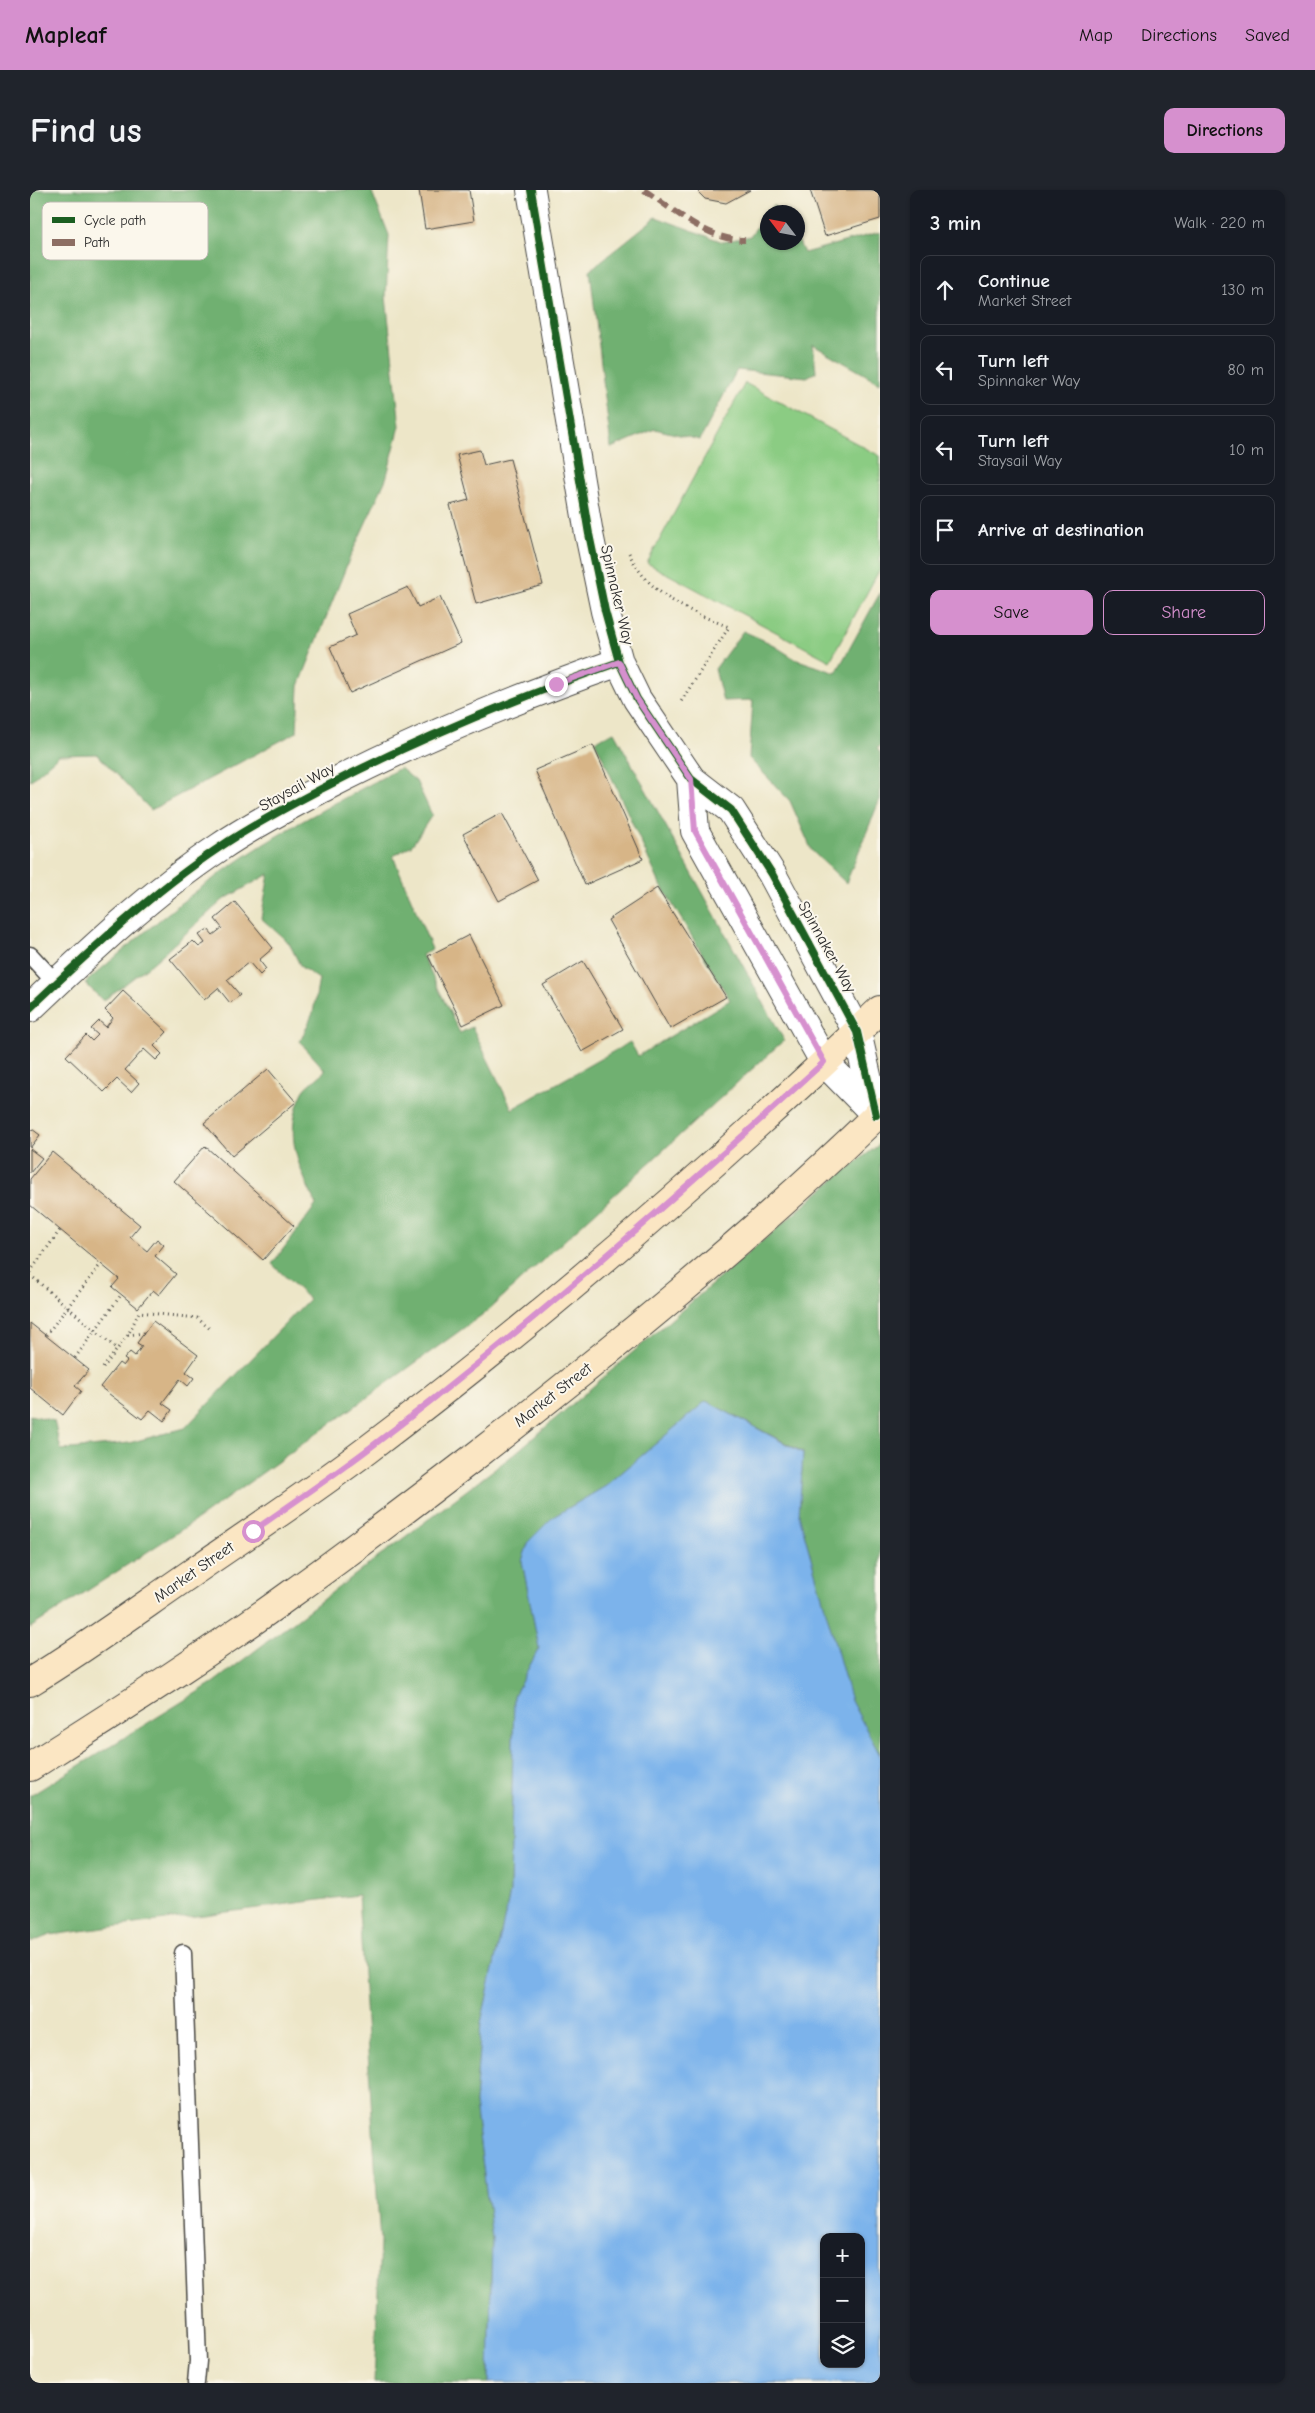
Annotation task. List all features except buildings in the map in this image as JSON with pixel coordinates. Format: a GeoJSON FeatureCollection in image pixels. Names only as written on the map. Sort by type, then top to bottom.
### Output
{"type":"FeatureCollection","features":[{"type":"Feature","properties":{"kind":"main road","name":"Market Street"},"geometry":{"type":"LineString","coordinates":[[30,1682],[245,1537],[381,1439],[572,1286],[670,1202],[880,1010]]}},
{"type":"Feature","properties":{"kind":"main road","name":"Market Street"},"geometry":{"type":"LineString","coordinates":[[30,1767],[181,1670],[291,1595],[504,1433],[609,1351],[710,1266],[878,1113]]}},
{"type":"Feature","properties":{"kind":"street","name":"Spinnaker Way"},"geometry":{"type":"LineString","coordinates":[[532,190],[589,534],[605,611],[619,662],[637,699],[691,779],[731,810],[772,874],[857,1032],[878,1113]]}},
{"type":"Feature","properties":{"kind":"street","name":"Staysail Way"},"geometry":{"type":"LineString","coordinates":[[30,1008],[164,888],[220,846],[285,808],[401,748],[556,684],[619,662]]}},
{"type":"Feature","properties":{"kind":"street","name":"Spinnaker Way"},"geometry":{"type":"LineString","coordinates":[[691,779],[695,831],[824,1062],[878,1113]]}},
{"type":"Feature","properties":{"kind":"lane"},"geometry":{"type":"LineString","coordinates":[[30,955],[56,983]]}},
{"type":"Feature","properties":{"kind":"lane"},"geometry":{"type":"LineString","coordinates":[[183,1952],[198,2361],[196,2383]]}},
{"type":"Feature","properties":{"kind":"path"},"geometry":{"type":"LineString","coordinates":[[627,546],[644,579],[666,598],[729,627],[677,708]]}},
{"type":"Feature","properties":{"kind":"path"},"geometry":{"type":"LineString","coordinates":[[60,1230],[30,1273],[117,1349]]}},
{"type":"Feature","properties":{"kind":"path"},"geometry":{"type":"LineString","coordinates":[[46,1335],[101,1264]]}},
{"type":"Feature","properties":{"kind":"path"},"geometry":{"type":"LineString","coordinates":[[74,1358],[121,1295]]}},
{"type":"Feature","properties":{"kind":"path"},"geometry":{"type":"LineString","coordinates":[[103,1368],[128,1335],[139,1312],[197,1318],[210,1329]]}},
{"type":"Feature","properties":{"kind":"path"},"geometry":{"type":"LineString","coordinates":[[128,1335],[144,1333]]}},
{"type":"Feature","properties":{"kind":"green space"},"geometry":{"type":"Polygon","coordinates":[[[30,190],[371,190],[389,235],[386,297],[400,426],[386,479],[350,557],[299,686],[297,732],[151,810],[97,754],[59,755],[30,781],[30,190]]]}},
{"type":"Feature","properties":{"kind":"green space"},"geometry":{"type":"Polygon","coordinates":[[[656,217],[723,242],[750,236],[760,223],[760,250],[803,250],[804,253],[880,232],[880,383],[813,345],[816,372],[807,377],[737,370],[700,440],[655,429],[611,448],[590,270],[656,217]]]}},
{"type":"Feature","properties":{"kind":"green space"},"geometry":{"type":"Polygon","coordinates":[[[745,383],[880,456],[880,569],[830,661],[647,563],[745,383]]]}},
{"type":"Feature","properties":{"kind":"green space"},"geometry":{"type":"Polygon","coordinates":[[[880,593],[880,746],[877,748],[880,753],[880,799],[846,883],[812,851],[790,801],[749,758],[753,700],[723,701],[715,669],[743,631],[770,643],[795,659],[836,673],[880,593]]]}},
{"type":"Feature","properties":{"kind":"green space"},"geometry":{"type":"Polygon","coordinates":[[[614,732],[784,1040],[486,1312],[201,1517],[30,1628],[30,1415],[54,1421],[61,1450],[129,1443],[185,1428],[309,1299],[272,1264],[316,1205],[299,1163],[293,1136],[297,1108],[303,1092],[325,1070],[300,1042],[313,1013],[319,979],[301,967],[289,943],[261,918],[269,874],[223,900],[154,962],[103,1001],[85,983],[182,902],[244,857],[301,822],[400,768],[416,781],[432,815],[412,845],[393,856],[432,949],[422,955],[460,1033],[472,1027],[512,1109],[630,1042],[638,1056],[730,1000],[659,882],[595,741],[614,732]]]}},
{"type":"Feature","properties":{"kind":"green space"},"geometry":{"type":"Polygon","coordinates":[[[880,1144],[880,1755],[851,1701],[799,1515],[803,1452],[706,1401],[606,1486],[553,1517],[529,1541],[522,1561],[539,1648],[514,1696],[510,1893],[481,2023],[475,2103],[492,2238],[489,2383],[374,2383],[380,2242],[358,1895],[50,1935],[30,1943],[30,1796],[214,1682],[513,1455],[837,1177],[880,1144]]]}},
{"type":"Feature","properties":{"kind":"water"},"geometry":{"type":"Polygon","coordinates":[[[706,1401],[803,1453],[799,1515],[851,1701],[880,1755],[880,2383],[489,2383],[492,2238],[475,2103],[481,2023],[510,1893],[514,1696],[539,1648],[522,1561],[529,1541],[553,1517],[606,1486],[706,1401]]]}},
{"type":"Feature","properties":{"kind":"marked path"},"geometry":{"type":"LineString","coordinates":[[644,190],[705,230],[732,239],[745,240]]}},
{"type":"Feature","properties":{"kind":"cycle path"},"geometry":{"type":"LineString","coordinates":[[531,190],[589,534],[605,611],[619,662],[637,699],[691,779],[731,810],[772,874],[857,1032],[876,1115]]}},
{"type":"Feature","properties":{"kind":"cycle path"},"geometry":{"type":"LineString","coordinates":[[30,1008],[145,903],[194,865],[257,824],[357,771],[431,736],[543,690],[619,662]]}},
{"type":"Feature","properties":{"kind":"route"},"geometry":{"type":"LineString","coordinates":[[253,1531],[366,1451],[572,1286],[670,1202],[824,1062],[695,831],[691,779],[637,699],[619,662],[556,684]]}}]}
